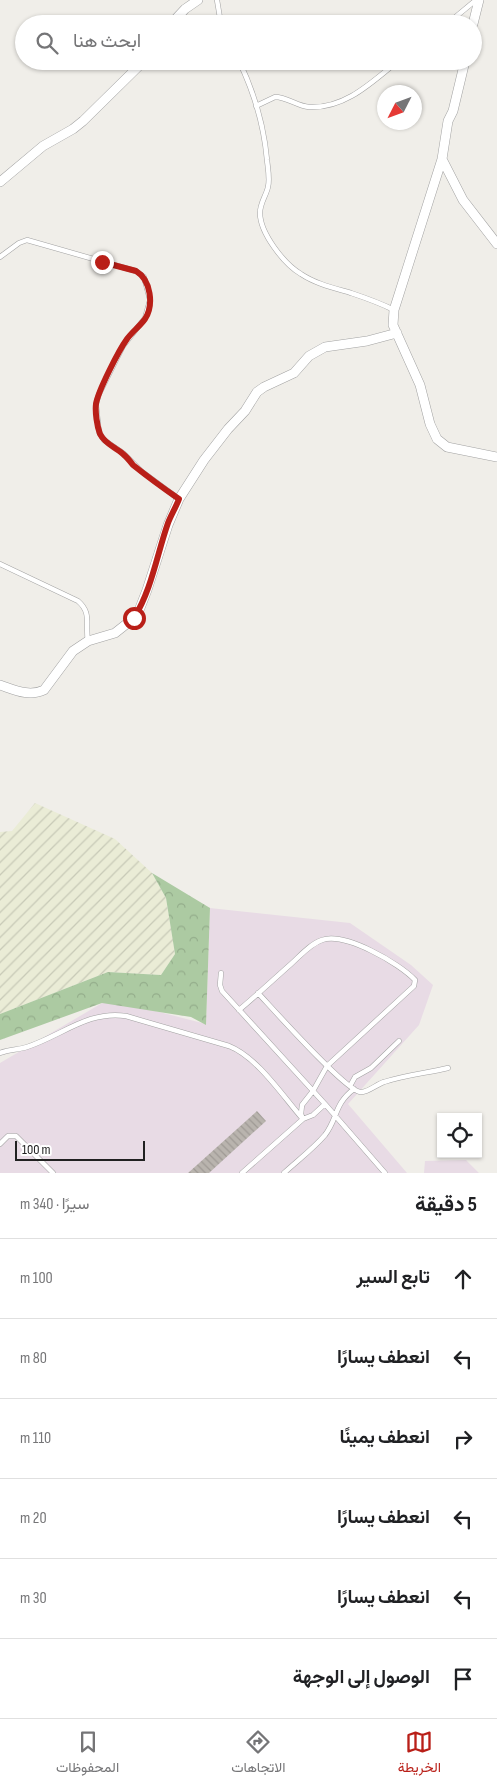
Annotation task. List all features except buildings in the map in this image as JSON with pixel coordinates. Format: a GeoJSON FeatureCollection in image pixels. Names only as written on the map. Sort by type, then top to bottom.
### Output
{"type":"FeatureCollection","features":[{"type":"Feature","properties":{"kind":"street"},"geometry":{"type":"LineString","coordinates":[[179,15],[198,0]]}},
{"type":"Feature","properties":{"kind":"street"},"geometry":{"type":"LineString","coordinates":[[474,15],[477,0]]}},
{"type":"Feature","properties":{"kind":"street"},"geometry":{"type":"LineString","coordinates":[[0,182],[49,142],[73,129],[83,121],[135,70]]}},
{"type":"Feature","properties":{"kind":"street"},"geometry":{"type":"LineString","coordinates":[[463,70],[453,111],[448,121],[442,159],[394,310],[393,325],[420,385],[430,424],[437,439],[447,447],[497,457]]}},
{"type":"Feature","properties":{"kind":"street"},"geometry":{"type":"LineString","coordinates":[[442,159],[463,200],[497,244]]}},
{"type":"Feature","properties":{"kind":"street"},"geometry":{"type":"LineString","coordinates":[[0,685],[28,693],[38,693],[44,690],[74,651],[88,641],[114,633],[134,618],[140,608],[168,525],[179,499],[219,440],[245,412],[257,392],[264,386],[294,373],[310,356],[325,347],[380,338],[397,333]]}},
{"type":"Feature","properties":{"kind":"lane"},"geometry":{"type":"LineString","coordinates":[[217,0],[220,15]]}},
{"type":"Feature","properties":{"kind":"lane"},"geometry":{"type":"LineString","coordinates":[[458,15],[477,0]]}},
{"type":"Feature","properties":{"kind":"lane"},"geometry":{"type":"LineString","coordinates":[[242,70],[256,106],[264,139],[268,186],[260,212],[262,225],[277,252],[288,266],[316,282],[376,301],[394,310]]}},
{"type":"Feature","properties":{"kind":"lane"},"geometry":{"type":"LineString","coordinates":[[256,106],[275,97],[309,107],[331,104],[361,91],[387,70]]}},
{"type":"Feature","properties":{"kind":"lane"},"geometry":{"type":"LineString","coordinates":[[0,257],[22,241],[31,240],[136,271],[144,277],[150,300],[148,310],[145,318],[122,346],[99,394],[96,404],[97,420],[104,440],[123,453],[141,472],[179,499]]}},
{"type":"Feature","properties":{"kind":"lane"},"geometry":{"type":"LineString","coordinates":[[0,564],[78,600],[85,607],[88,617],[88,641]]}},
{"type":"Feature","properties":{"kind":"lane"},"geometry":{"type":"LineString","coordinates":[[239,1010],[311,947],[325,939],[336,939],[369,950],[390,961],[415,980],[414,986],[327,1066],[313,1092],[302,1105],[301,1114],[303,1119]]}},
{"type":"Feature","properties":{"kind":"lane"},"geometry":{"type":"LineString","coordinates":[[222,974],[221,988],[239,1010],[385,1173]]}},
{"type":"Feature","properties":{"kind":"lane"},"geometry":{"type":"LineString","coordinates":[[258,993],[327,1066],[360,1092],[385,1082],[448,1068]]}},
{"type":"Feature","properties":{"kind":"lane"},"geometry":{"type":"LineString","coordinates":[[0,1053],[26,1047],[92,1018],[109,1014],[126,1016],[241,1051],[255,1064],[303,1119]]}},
{"type":"Feature","properties":{"kind":"lane"},"geometry":{"type":"LineString","coordinates":[[284,1173],[325,1135],[331,1126],[340,1103],[352,1087],[358,1074],[371,1068],[399,1041]]}},
{"type":"Feature","properties":{"kind":"lane"},"geometry":{"type":"LineString","coordinates":[[242,1173],[303,1119],[313,1115],[325,1104]]}},
{"type":"Feature","properties":{"kind":"lane"},"geometry":{"type":"LineString","coordinates":[[0,1144],[8,1136],[16,1136],[53,1173]]}},
{"type":"Feature","properties":{"kind":"shaded area"},"geometry":{"type":"Polygon","coordinates":[[[210,908],[350,923],[411,965],[433,985],[419,1025],[348,1104],[407,1173],[0,1173],[0,1063],[109,999],[206,1024],[210,908]]]}},
{"type":"Feature","properties":{"kind":"shaded area"},"geometry":{"type":"Polygon","coordinates":[[[466,1160],[479,1173],[424,1173],[425,1161],[466,1160]]]}},
{"type":"Feature","properties":{"kind":"green space"},"geometry":{"type":"Polygon","coordinates":[[[35,803],[115,839],[152,873],[166,898],[175,954],[161,975],[108,972],[0,1014],[0,832],[12,831],[35,803]]]}},
{"type":"Feature","properties":{"kind":"green space"},"geometry":{"type":"Polygon","coordinates":[[[152,873],[210,908],[206,1025],[191,1017],[102,1003],[0,1040],[0,1014],[108,972],[161,975],[175,954],[166,898],[152,873]]]}},
{"type":"Feature","properties":{"kind":"route"},"geometry":{"type":"LineString","coordinates":[[102,262],[141,274],[146,281],[150,300],[145,318],[122,346],[99,394],[96,404],[100,432],[104,440],[112,448],[123,453],[131,463],[179,499],[168,525],[147,590],[134,618]]}}]}
